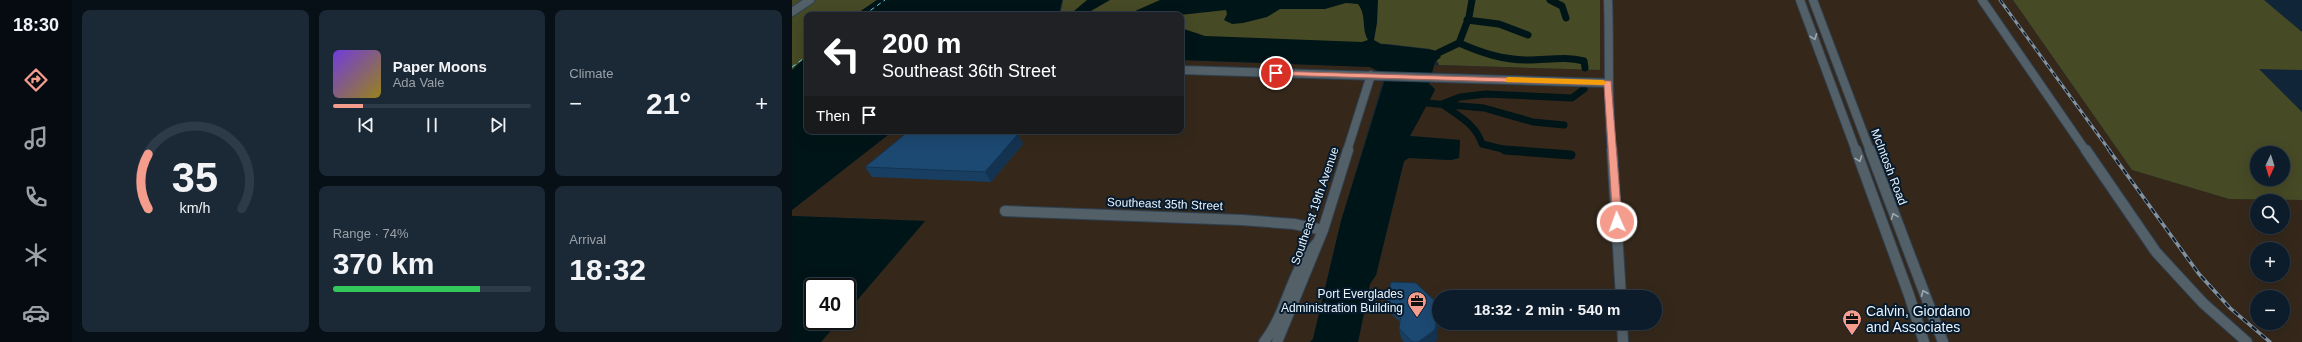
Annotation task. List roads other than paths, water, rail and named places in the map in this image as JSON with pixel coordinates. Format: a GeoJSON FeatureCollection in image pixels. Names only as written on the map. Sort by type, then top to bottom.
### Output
{"type":"FeatureCollection","features":[{"type":"Feature","properties":{"kind":"street"},"geometry":{"type":"LineString","coordinates":[[792,12],[810,0]]}},
{"type":"Feature","properties":{"kind":"street"},"geometry":{"type":"LineString","coordinates":[[1608,0],[1610,53],[1608,83],[1621,290]]}},
{"type":"Feature","properties":{"kind":"street","name":"McIntosh Road"},"geometry":{"type":"LineString","coordinates":[[1800,0],[1909,295],[1924,342]]}},
{"type":"Feature","properties":{"kind":"street","name":"McIntosh Road"},"geometry":{"type":"LineString","coordinates":[[1813,0],[1943,342]]}},
{"type":"Feature","properties":{"kind":"street"},"geometry":{"type":"LineString","coordinates":[[1982,0],[2156,252],[2203,303],[2247,342]]}},
{"type":"Feature","properties":{"kind":"street"},"geometry":{"type":"LineString","coordinates":[[1803,9],[1810,10],[1821,20]]}},
{"type":"Feature","properties":{"kind":"street"},"geometry":{"type":"LineString","coordinates":[[1184,70],[1608,83]]}},
{"type":"Feature","properties":{"kind":"street","name":"Southeast 19th Avenue"},"geometry":{"type":"LineString","coordinates":[[1277,342],[1323,230],[1375,76]]}},
{"type":"Feature","properties":{"kind":"street","name":"Southeast 35th Street"},"geometry":{"type":"LineString","coordinates":[[1005,212],[1242,220],[1294,224],[1323,230]]}},
{"type":"Feature","properties":{"kind":"street"},"geometry":{"type":"LineString","coordinates":[[1264,342],[1273,330],[1285,305],[1307,250],[1318,242]]}},
{"type":"Feature","properties":{"kind":"street"},"geometry":{"type":"LineString","coordinates":[[1622,330],[1623,342]]}},
{"type":"Feature","properties":{"kind":"waterway"},"geometry":{"type":"LineString","coordinates":[[1468,20],[1472,0]]}},
{"type":"Feature","properties":{"kind":"waterway"},"geometry":{"type":"LineString","coordinates":[[1550,0],[1562,6],[1566,18]]}},
{"type":"Feature","properties":{"kind":"waterway"},"geometry":{"type":"LineString","coordinates":[[1459,43],[1468,20]]}},
{"type":"Feature","properties":{"kind":"waterway"},"geometry":{"type":"LineString","coordinates":[[1468,20],[1499,24],[1528,35]]}},
{"type":"Feature","properties":{"kind":"waterway"},"geometry":{"type":"LineString","coordinates":[[1438,53],[1459,43]]}},
{"type":"Feature","properties":{"kind":"waterway"},"geometry":{"type":"LineString","coordinates":[[1459,43],[1484,53],[1510,59],[1528,60],[1563,58],[1584,61],[1585,68]]}},
{"type":"Feature","properties":{"kind":"waterway"},"geometry":{"type":"LineString","coordinates":[[1443,104],[1460,97],[1486,94],[1572,98],[1584,89]]}},
{"type":"Feature","properties":{"kind":"waterway"},"geometry":{"type":"LineString","coordinates":[[1426,103],[1443,104]]}},
{"type":"Feature","properties":{"kind":"waterway"},"geometry":{"type":"LineString","coordinates":[[1443,104],[1484,108],[1533,122],[1564,125]]}},
{"type":"Feature","properties":{"kind":"waterway"},"geometry":{"type":"LineString","coordinates":[[1443,104],[1471,126],[1482,144],[1508,150]]}},
{"type":"Feature","properties":{"kind":"waterway"},"geometry":{"type":"LineString","coordinates":[[1508,150],[1571,155]]}},
{"type":"Feature","properties":{"kind":"railway"},"geometry":{"type":"LineString","coordinates":[[2000,0],[2110,151]]}},
{"type":"Feature","properties":{"kind":"railway"},"geometry":{"type":"LineString","coordinates":[[2109,150],[2199,274],[2230,308],[2270,342]]}},
{"type":"Feature","properties":{"kind":"place","name":"Port Everglades Administration Building"},"geometry":{"type":"Point","coordinates":[1417,318]}},
{"type":"Feature","properties":{"kind":"place","name":"Calvin, Giordano and Associates"},"geometry":{"type":"Point","coordinates":[1852,336]}}]}
